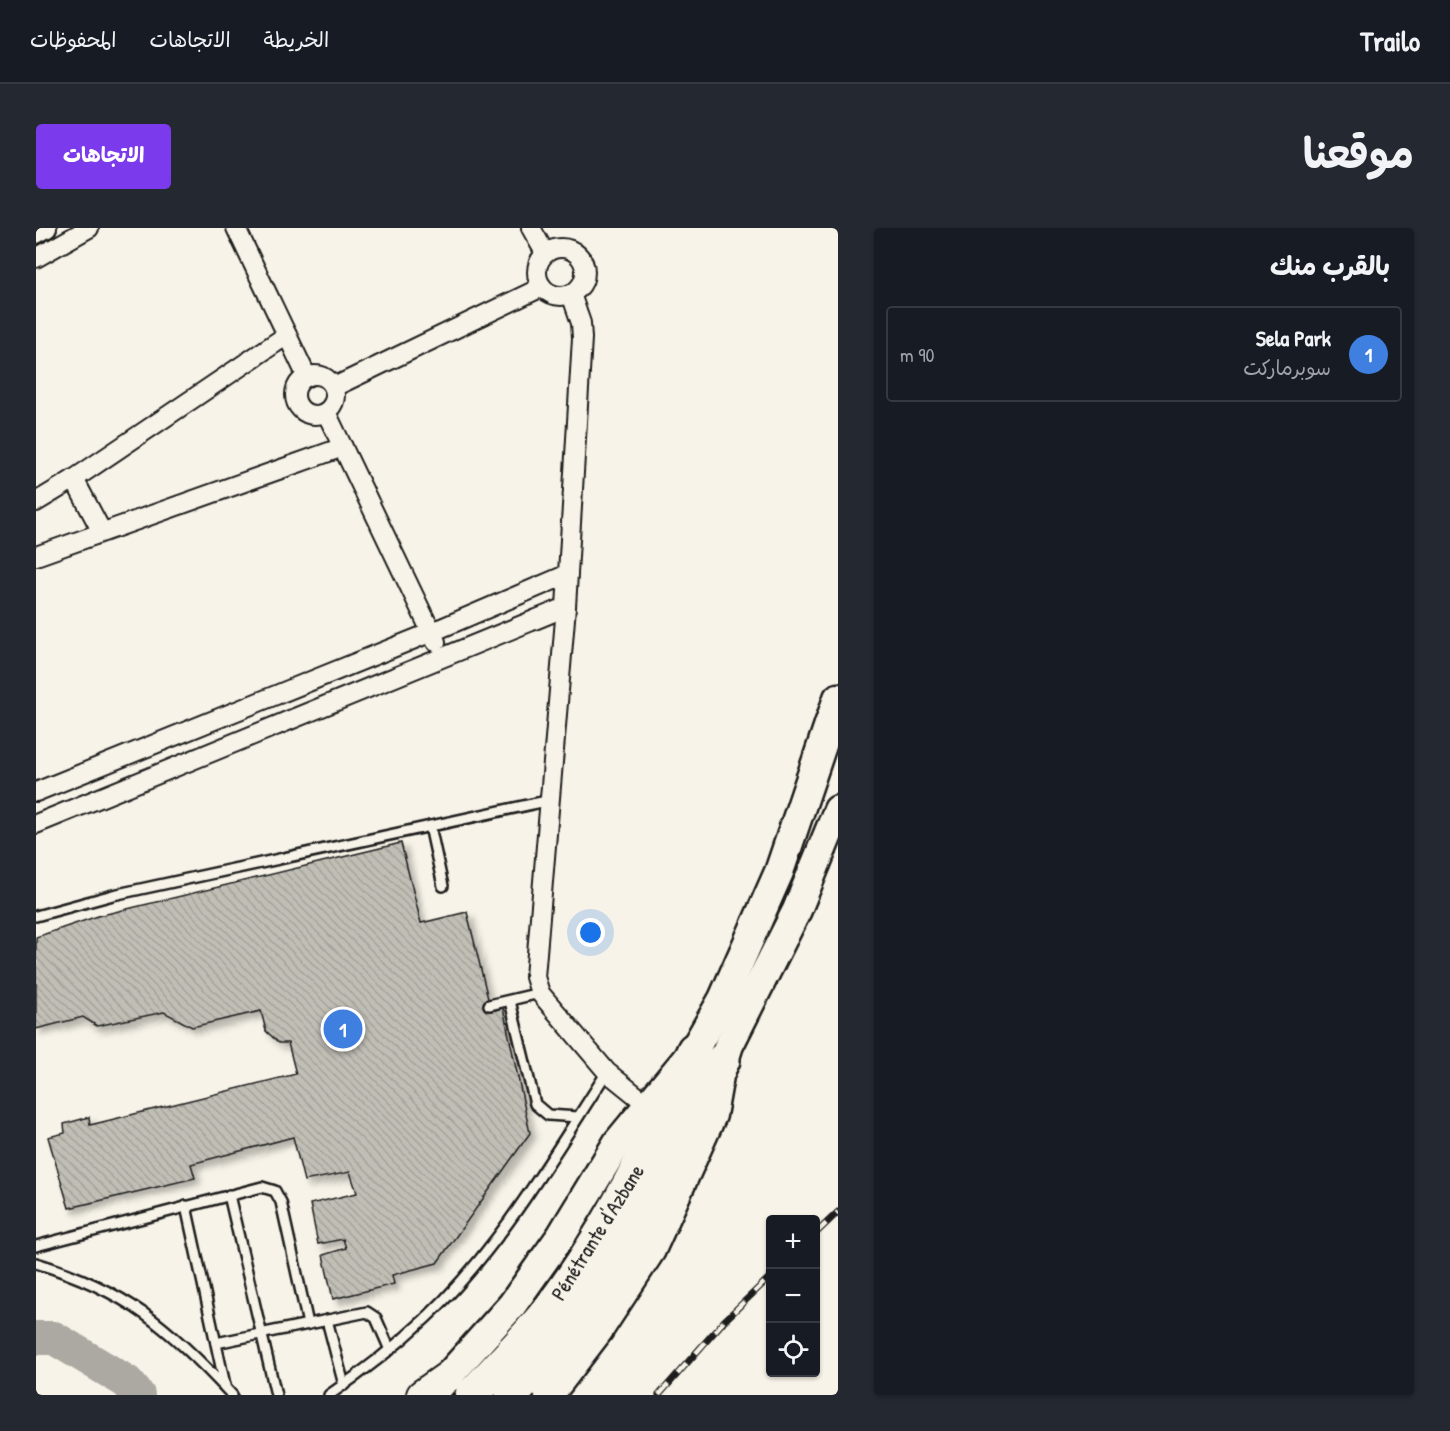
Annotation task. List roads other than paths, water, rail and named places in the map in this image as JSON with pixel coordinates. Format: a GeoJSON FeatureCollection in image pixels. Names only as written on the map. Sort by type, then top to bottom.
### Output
{"type":"FeatureCollection","features":[{"type":"Feature","properties":{"kind":"highway","name":"Pénétrante d'Azbane"},"geometry":{"type":"LineString","coordinates":[[450,1389],[549,1310],[584,1259],[646,1152],[709,1055]]}},
{"type":"Feature","properties":{"kind":"highway","name":"Pénétrante d'Azbane"},"geometry":{"type":"LineString","coordinates":[[512,1395],[579,1315],[627,1244],[709,1055]]}},
{"type":"Feature","properties":{"kind":"highway"},"geometry":{"type":"LineString","coordinates":[[422,1395],[450,1389]]}},
{"type":"Feature","properties":{"kind":"main road"},"geometry":{"type":"LineString","coordinates":[[549,1395],[598,1331],[651,1250],[712,1115],[709,1055],[723,999],[779,872],[838,698]]}},
{"type":"Feature","properties":{"kind":"main road"},"geometry":{"type":"LineString","coordinates":[[450,1389],[540,1267],[599,1170],[648,1105],[709,1055],[813,875],[838,810]]}},
{"type":"Feature","properties":{"kind":"street"},"geometry":{"type":"LineString","coordinates":[[36,234],[47,228]]}},
{"type":"Feature","properties":{"kind":"street"},"geometry":{"type":"LineString","coordinates":[[36,258],[89,228]]}},
{"type":"Feature","properties":{"kind":"street"},"geometry":{"type":"LineString","coordinates":[[236,228],[307,377]]}},
{"type":"Feature","properties":{"kind":"street"},"geometry":{"type":"LineString","coordinates":[[531,228],[545,253]]}},
{"type":"Feature","properties":{"kind":"street"},"geometry":{"type":"LineString","coordinates":[[565,248],[578,254],[582,259],[586,272],[584,280],[571,294],[558,296],[542,287],[537,270],[545,253],[565,248]]}},
{"type":"Feature","properties":{"kind":"street"},"geometry":{"type":"LineString","coordinates":[[334,387],[542,287]]}},
{"type":"Feature","properties":{"kind":"street"},"geometry":{"type":"LineString","coordinates":[[571,294],[581,323],[582,338],[566,607],[535,977],[540,993],[607,1072],[648,1105]]}},
{"type":"Feature","properties":{"kind":"street"},"geometry":{"type":"LineString","coordinates":[[36,502],[74,479],[287,335]]}},
{"type":"Feature","properties":{"kind":"street"},"geometry":{"type":"LineString","coordinates":[[322,376],[334,387],[334,401],[326,412],[310,415],[297,404],[296,388],[307,377],[322,376]]}},
{"type":"Feature","properties":{"kind":"street"},"geometry":{"type":"LineString","coordinates":[[326,412],[443,657]]}},
{"type":"Feature","properties":{"kind":"street"},"geometry":{"type":"LineString","coordinates":[[36,556],[343,447]]}},
{"type":"Feature","properties":{"kind":"street"},"geometry":{"type":"LineString","coordinates":[[74,479],[102,532]]}},
{"type":"Feature","properties":{"kind":"street"},"geometry":{"type":"LineString","coordinates":[[36,792],[432,632],[568,574]]}},
{"type":"Feature","properties":{"kind":"street"},"geometry":{"type":"LineString","coordinates":[[37,822],[566,607]]}},
{"type":"Feature","properties":{"kind":"lane"},"geometry":{"type":"LineString","coordinates":[[36,916],[113,895],[551,800]]}},
{"type":"Feature","properties":{"kind":"lane"},"geometry":{"type":"LineString","coordinates":[[430,826],[443,886]]}},
{"type":"Feature","properties":{"kind":"lane"},"geometry":{"type":"LineString","coordinates":[[489,1005],[540,993]]}},
{"type":"Feature","properties":{"kind":"lane"},"geometry":{"type":"LineString","coordinates":[[510,1001],[535,1104],[548,1115],[578,1117]]}},
{"type":"Feature","properties":{"kind":"lane"},"geometry":{"type":"LineString","coordinates":[[329,1395],[390,1350],[426,1318],[486,1251],[607,1072]]}},
{"type":"Feature","properties":{"kind":"lane"},"geometry":{"type":"LineString","coordinates":[[36,1246],[262,1187],[275,1191],[279,1196],[308,1324]]}},
{"type":"Feature","properties":{"kind":"lane"},"geometry":{"type":"LineString","coordinates":[[229,1195],[276,1395]]}},
{"type":"Feature","properties":{"kind":"lane"},"geometry":{"type":"LineString","coordinates":[[186,1206],[229,1391]]}},
{"type":"Feature","properties":{"kind":"lane"},"geometry":{"type":"LineString","coordinates":[[36,1263],[95,1283],[150,1316],[176,1336],[229,1391]]}},
{"type":"Feature","properties":{"kind":"lane"},"geometry":{"type":"LineString","coordinates":[[216,1343],[371,1313],[390,1350]]}},
{"type":"Feature","properties":{"kind":"lane"},"geometry":{"type":"LineString","coordinates":[[327,1320],[344,1385]]}},
{"type":"Feature","properties":{"kind":"waterway"},"geometry":{"type":"LineString","coordinates":[[36,1338],[54,1338],[127,1382],[138,1395]]}},
{"type":"Feature","properties":{"kind":"railway"},"geometry":{"type":"LineString","coordinates":[[820,1229],[838,1212]]}},
{"type":"Feature","properties":{"kind":"railway"},"geometry":{"type":"LineString","coordinates":[[659,1395],[724,1321],[766,1281]]}},
{"type":"Feature","properties":{"kind":"place","name":"Sela Park"},"geometry":{"type":"Point","coordinates":[343,1029]}}]}
